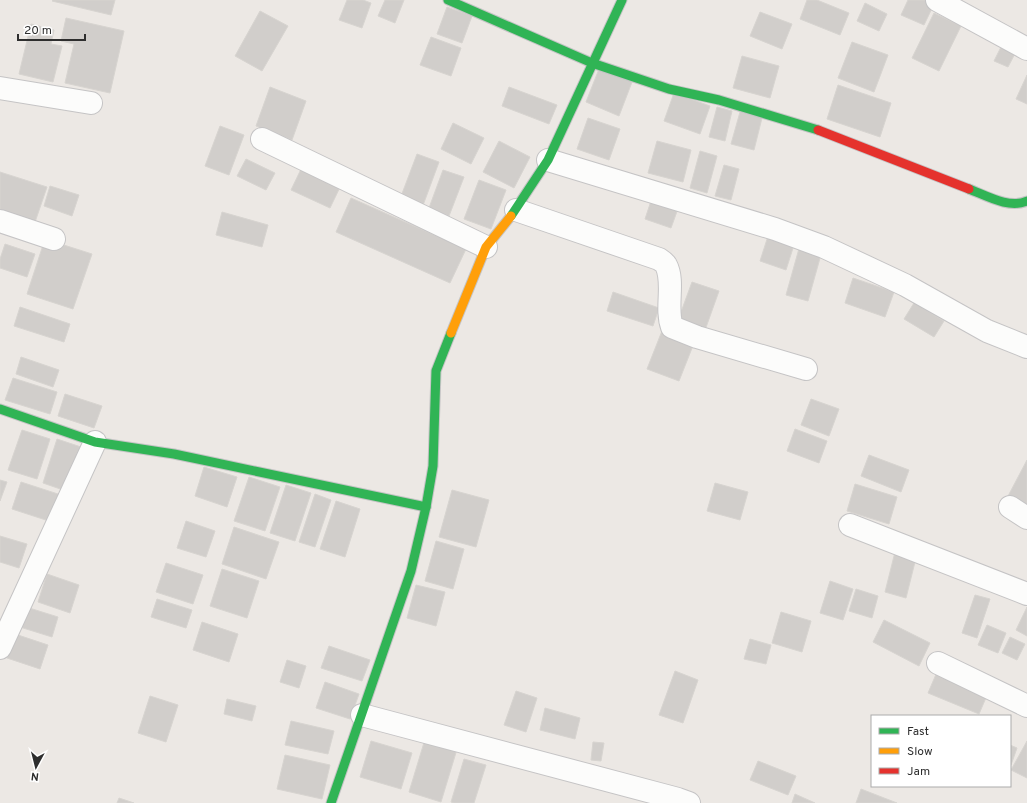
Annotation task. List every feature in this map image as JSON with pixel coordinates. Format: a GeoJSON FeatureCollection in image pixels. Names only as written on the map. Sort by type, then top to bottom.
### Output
{"type":"FeatureCollection","features":[{"type":"Feature","properties":{"kind":"street"},"geometry":{"type":"LineString","coordinates":[[448,0],[592,63],[669,89],[719,100],[814,129],[1003,202],[1020,204],[1027,201]]}},
{"type":"Feature","properties":{"kind":"street"},"geometry":{"type":"LineString","coordinates":[[331,803],[411,571],[426,507],[433,466],[436,371],[486,247],[516,210],[548,160],[622,0]]}},
{"type":"Feature","properties":{"kind":"street"},"geometry":{"type":"LineString","coordinates":[[937,0],[1027,49]]}},
{"type":"Feature","properties":{"kind":"street"},"geometry":{"type":"LineString","coordinates":[[0,88],[91,103]]}},
{"type":"Feature","properties":{"kind":"street"},"geometry":{"type":"LineString","coordinates":[[262,139],[486,247]]}},
{"type":"Feature","properties":{"kind":"street"},"geometry":{"type":"LineString","coordinates":[[548,160],[775,230],[824,247],[905,285],[987,331],[1027,347]]}},
{"type":"Feature","properties":{"kind":"street"},"geometry":{"type":"LineString","coordinates":[[516,210],[660,259],[666,264],[670,274],[670,320],[672,327],[697,337],[806,369]]}},
{"type":"Feature","properties":{"kind":"street"},"geometry":{"type":"LineString","coordinates":[[0,221],[54,239]]}},
{"type":"Feature","properties":{"kind":"street"},"geometry":{"type":"LineString","coordinates":[[0,409],[95,442],[174,454],[426,507]]}},
{"type":"Feature","properties":{"kind":"street"},"geometry":{"type":"LineString","coordinates":[[0,648],[95,442]]}},
{"type":"Feature","properties":{"kind":"street"},"geometry":{"type":"LineString","coordinates":[[850,525],[1027,594]]}},
{"type":"Feature","properties":{"kind":"street"},"geometry":{"type":"LineString","coordinates":[[938,663],[1027,706]]}},
{"type":"Feature","properties":{"kind":"street"},"geometry":{"type":"LineString","coordinates":[[362,715],[689,803]]}},
{"type":"Feature","properties":{"kind":"building"},"geometry":{"type":"Polygon","coordinates":[[[115,0],[111,15],[52,1],[115,0]]]}},
{"type":"Feature","properties":{"kind":"building"},"geometry":{"type":"Polygon","coordinates":[[[347,0],[363,0],[371,3],[362,28],[339,20],[347,0]]]}},
{"type":"Feature","properties":{"kind":"building"},"geometry":{"type":"Polygon","coordinates":[[[385,0],[404,0],[395,23],[378,16],[385,0]]]}},
{"type":"Feature","properties":{"kind":"building"},"geometry":{"type":"Polygon","coordinates":[[[807,0],[817,0],[849,13],[840,35],[800,19],[807,0]]]}},
{"type":"Feature","properties":{"kind":"building"},"geometry":{"type":"Polygon","coordinates":[[[908,0],[931,0],[935,2],[924,25],[901,15],[908,0]]]}},
{"type":"Feature","properties":{"kind":"building"},"geometry":{"type":"Polygon","coordinates":[[[865,3],[887,14],[879,31],[857,21],[865,3]]]}},
{"type":"Feature","properties":{"kind":"building"},"geometry":{"type":"Polygon","coordinates":[[[447,7],[472,16],[462,43],[437,34],[447,7]]]}},
{"type":"Feature","properties":{"kind":"building"},"geometry":{"type":"Polygon","coordinates":[[[260,11],[288,26],[262,71],[235,56],[260,11]]]}},
{"type":"Feature","properties":{"kind":"building"},"geometry":{"type":"Polygon","coordinates":[[[760,12],[792,24],[782,49],[750,36],[760,12]]]}},
{"type":"Feature","properties":{"kind":"building"},"geometry":{"type":"Polygon","coordinates":[[[934,13],[961,26],[939,71],[912,58],[934,13]]]}},
{"type":"Feature","properties":{"kind":"building"},"geometry":{"type":"Polygon","coordinates":[[[66,18],[124,31],[110,93],[65,83],[74,44],[61,41],[66,18]]]}},
{"type":"Feature","properties":{"kind":"building"},"geometry":{"type":"Polygon","coordinates":[[[31,24],[54,30],[51,44],[62,46],[53,82],[19,74],[31,24]]]}},
{"type":"Feature","properties":{"kind":"building"},"geometry":{"type":"Polygon","coordinates":[[[431,37],[461,48],[451,76],[420,65],[431,37]]]}},
{"type":"Feature","properties":{"kind":"building"},"geometry":{"type":"Polygon","coordinates":[[[1004,41],[1018,48],[1008,67],[994,61],[1004,41]]]}},
{"type":"Feature","properties":{"kind":"building"},"geometry":{"type":"Polygon","coordinates":[[[852,42],[888,55],[874,92],[838,78],[852,42]]]}},
{"type":"Feature","properties":{"kind":"building"},"geometry":{"type":"Polygon","coordinates":[[[742,56],[779,66],[770,98],[733,88],[742,56]]]}},
{"type":"Feature","properties":{"kind":"building"},"geometry":{"type":"Polygon","coordinates":[[[599,69],[632,82],[619,116],[586,102],[599,69]]]}},
{"type":"Feature","properties":{"kind":"building"},"geometry":{"type":"Polygon","coordinates":[[[1027,75],[1027,104],[1016,99],[1027,75]]]}},
{"type":"Feature","properties":{"kind":"building"},"geometry":{"type":"Polygon","coordinates":[[[838,85],[891,103],[880,137],[827,119],[838,85]]]}},
{"type":"Feature","properties":{"kind":"building"},"geometry":{"type":"Polygon","coordinates":[[[270,87],[306,101],[292,140],[256,126],[270,87]]]}},
{"type":"Feature","properties":{"kind":"building"},"geometry":{"type":"Polygon","coordinates":[[[509,87],[557,105],[549,124],[502,106],[509,87]]]}},
{"type":"Feature","properties":{"kind":"building"},"geometry":{"type":"Polygon","coordinates":[[[674,93],[710,106],[700,134],[664,121],[674,93]]]}},
{"type":"Feature","properties":{"kind":"building"},"geometry":{"type":"Polygon","coordinates":[[[717,107],[732,111],[725,141],[709,137],[717,107]]]}},
{"type":"Feature","properties":{"kind":"building"},"geometry":{"type":"Polygon","coordinates":[[[740,112],[762,118],[754,150],[731,144],[740,112]]]}},
{"type":"Feature","properties":{"kind":"building"},"geometry":{"type":"Polygon","coordinates":[[[588,118],[620,129],[609,160],[577,149],[588,118]]]}},
{"type":"Feature","properties":{"kind":"building"},"geometry":{"type":"Polygon","coordinates":[[[453,123],[484,138],[471,164],[441,149],[453,123]]]}},
{"type":"Feature","properties":{"kind":"building"},"geometry":{"type":"Polygon","coordinates":[[[220,126],[244,135],[229,175],[205,166],[220,126]]]}},
{"type":"Feature","properties":{"kind":"building"},"geometry":{"type":"Polygon","coordinates":[[[499,141],[530,157],[514,188],[483,172],[499,141]]]}},
{"type":"Feature","properties":{"kind":"building"},"geometry":{"type":"Polygon","coordinates":[[[657,141],[691,150],[683,182],[648,173],[657,141]]]}},
{"type":"Feature","properties":{"kind":"building"},"geometry":{"type":"Polygon","coordinates":[[[700,151],[717,156],[707,193],[690,188],[700,151]]]}},
{"type":"Feature","properties":{"kind":"building"},"geometry":{"type":"Polygon","coordinates":[[[417,154],[439,162],[422,208],[400,199],[417,154]]]}},
{"type":"Feature","properties":{"kind":"building"},"geometry":{"type":"Polygon","coordinates":[[[246,159],[275,173],[266,190],[237,176],[246,159]]]}},
{"type":"Feature","properties":{"kind":"building"},"geometry":{"type":"Polygon","coordinates":[[[303,165],[342,183],[330,208],[291,190],[303,165]]]}},
{"type":"Feature","properties":{"kind":"building"},"geometry":{"type":"Polygon","coordinates":[[[724,165],[739,169],[731,200],[715,196],[724,165]]]}},
{"type":"Feature","properties":{"kind":"building"},"geometry":{"type":"Polygon","coordinates":[[[443,170],[464,177],[449,216],[429,208],[443,170]]]}},
{"type":"Feature","properties":{"kind":"building"},"geometry":{"type":"Polygon","coordinates":[[[0,172],[47,187],[34,225],[0,213],[0,172]]]}},
{"type":"Feature","properties":{"kind":"building"},"geometry":{"type":"Polygon","coordinates":[[[479,180],[506,190],[491,229],[464,219],[479,180]]]}},
{"type":"Feature","properties":{"kind":"building"},"geometry":{"type":"Polygon","coordinates":[[[50,186],[79,195],[72,216],[44,206],[50,186]]]}},
{"type":"Feature","properties":{"kind":"building"},"geometry":{"type":"Polygon","coordinates":[[[653,195],[680,203],[671,228],[645,219],[653,195]]]}},
{"type":"Feature","properties":{"kind":"building"},"geometry":{"type":"Polygon","coordinates":[[[351,198],[466,249],[450,283],[336,232],[351,198]]]}},
{"type":"Feature","properties":{"kind":"building"},"geometry":{"type":"Polygon","coordinates":[[[222,212],[268,225],[262,247],[216,235],[222,212]]]}},
{"type":"Feature","properties":{"kind":"building"},"geometry":{"type":"Polygon","coordinates":[[[768,236],[794,245],[786,270],[760,261],[768,236]]]}},
{"type":"Feature","properties":{"kind":"building"},"geometry":{"type":"Polygon","coordinates":[[[45,239],[92,254],[73,309],[27,294],[45,239]]]}},
{"type":"Feature","properties":{"kind":"building"},"geometry":{"type":"Polygon","coordinates":[[[5,244],[35,254],[27,277],[0,268],[0,259],[5,244]]]}},
{"type":"Feature","properties":{"kind":"building"},"geometry":{"type":"Polygon","coordinates":[[[800,245],[822,251],[808,301],[786,295],[800,245]]]}},
{"type":"Feature","properties":{"kind":"building"},"geometry":{"type":"Polygon","coordinates":[[[853,278],[894,292],[885,317],[845,303],[853,278]]]}},
{"type":"Feature","properties":{"kind":"building"},"geometry":{"type":"Polygon","coordinates":[[[692,282],[719,291],[704,333],[677,323],[692,282]]]}},
{"type":"Feature","properties":{"kind":"building"},"geometry":{"type":"Polygon","coordinates":[[[613,292],[659,308],[653,326],[607,311],[613,292]]]}},
{"type":"Feature","properties":{"kind":"building"},"geometry":{"type":"Polygon","coordinates":[[[914,303],[944,321],[934,337],[904,319],[914,303]]]}},
{"type":"Feature","properties":{"kind":"building"},"geometry":{"type":"Polygon","coordinates":[[[20,307],[70,324],[64,342],[14,326],[20,307]]]}},
{"type":"Feature","properties":{"kind":"building"},"geometry":{"type":"Polygon","coordinates":[[[662,331],[694,343],[679,381],[647,369],[662,331]]]}},
{"type":"Feature","properties":{"kind":"building"},"geometry":{"type":"Polygon","coordinates":[[[21,357],[59,370],[53,387],[16,374],[21,357]]]}},
{"type":"Feature","properties":{"kind":"building"},"geometry":{"type":"Polygon","coordinates":[[[13,378],[57,392],[50,414],[5,400],[13,378]]]}},
{"type":"Feature","properties":{"kind":"building"},"geometry":{"type":"Polygon","coordinates":[[[65,394],[102,406],[94,428],[58,416],[65,394]]]}},
{"type":"Feature","properties":{"kind":"building"},"geometry":{"type":"Polygon","coordinates":[[[811,399],[839,409],[829,436],[801,425],[811,399]]]}},
{"type":"Feature","properties":{"kind":"building"},"geometry":{"type":"Polygon","coordinates":[[[795,429],[827,441],[819,463],[787,451],[795,429]]]}},
{"type":"Feature","properties":{"kind":"building"},"geometry":{"type":"Polygon","coordinates":[[[22,430],[50,439],[37,479],[8,470],[22,430]]]}},
{"type":"Feature","properties":{"kind":"building"},"geometry":{"type":"Polygon","coordinates":[[[57,439],[84,448],[69,492],[43,483],[57,439]]]}},
{"type":"Feature","properties":{"kind":"building"},"geometry":{"type":"Polygon","coordinates":[[[869,455],[909,470],[901,492],[861,476],[869,455]]]}},
{"type":"Feature","properties":{"kind":"building"},"geometry":{"type":"Polygon","coordinates":[[[1027,460],[1027,509],[1007,498],[1027,460]]]}},
{"type":"Feature","properties":{"kind":"building"},"geometry":{"type":"Polygon","coordinates":[[[204,467],[237,477],[227,507],[195,496],[204,467]]]}},
{"type":"Feature","properties":{"kind":"building"},"geometry":{"type":"Polygon","coordinates":[[[249,477],[280,487],[265,531],[234,521],[249,477]]]}},
{"type":"Feature","properties":{"kind":"building"},"geometry":{"type":"Polygon","coordinates":[[[0,480],[7,482],[0,501],[0,480]]]}},
{"type":"Feature","properties":{"kind":"building"},"geometry":{"type":"Polygon","coordinates":[[[21,482],[61,495],[52,522],[12,509],[21,482]]]}},
{"type":"Feature","properties":{"kind":"building"},"geometry":{"type":"Polygon","coordinates":[[[715,483],[748,492],[740,520],[707,511],[715,483]]]}},
{"type":"Feature","properties":{"kind":"building"},"geometry":{"type":"Polygon","coordinates":[[[855,484],[897,497],[889,524],[847,511],[855,484]]]}},
{"type":"Feature","properties":{"kind":"building"},"geometry":{"type":"Polygon","coordinates":[[[286,485],[311,493],[295,541],[270,533],[286,485]]]}},
{"type":"Feature","properties":{"kind":"building"},"geometry":{"type":"Polygon","coordinates":[[[452,490],[489,500],[476,547],[439,537],[452,490]]]}},
{"type":"Feature","properties":{"kind":"building"},"geometry":{"type":"Polygon","coordinates":[[[315,494],[331,500],[315,547],[299,542],[315,494]]]}},
{"type":"Feature","properties":{"kind":"building"},"geometry":{"type":"Polygon","coordinates":[[[336,501],[360,509],[345,557],[320,549],[336,501]]]}},
{"type":"Feature","properties":{"kind":"building"},"geometry":{"type":"Polygon","coordinates":[[[186,521],[215,531],[206,557],[177,548],[186,521]]]}},
{"type":"Feature","properties":{"kind":"building"},"geometry":{"type":"Polygon","coordinates":[[[234,527],[279,542],[266,579],[222,564],[234,527]]]}},
{"type":"Feature","properties":{"kind":"building"},"geometry":{"type":"Polygon","coordinates":[[[0,536],[27,544],[19,568],[0,562],[0,536]]]}},
{"type":"Feature","properties":{"kind":"building"},"geometry":{"type":"Polygon","coordinates":[[[436,541],[464,549],[453,589],[425,581],[436,541]]]}},
{"type":"Feature","properties":{"kind":"building"},"geometry":{"type":"Polygon","coordinates":[[[896,548],[917,554],[906,598],[885,592],[896,548]]]}},
{"type":"Feature","properties":{"kind":"building"},"geometry":{"type":"Polygon","coordinates":[[[166,563],[203,575],[193,604],[156,592],[166,563]]]}},
{"type":"Feature","properties":{"kind":"building"},"geometry":{"type":"Polygon","coordinates":[[[222,569],[259,581],[247,618],[210,606],[222,569]]]}},
{"type":"Feature","properties":{"kind":"building"},"geometry":{"type":"Polygon","coordinates":[[[47,574],[79,585],[70,613],[38,602],[47,574]]]}},
{"type":"Feature","properties":{"kind":"building"},"geometry":{"type":"Polygon","coordinates":[[[830,581],[853,589],[843,620],[820,613],[830,581]]]}},
{"type":"Feature","properties":{"kind":"building"},"geometry":{"type":"Polygon","coordinates":[[[416,585],[445,592],[436,626],[407,618],[416,585]]]}},
{"type":"Feature","properties":{"kind":"building"},"geometry":{"type":"Polygon","coordinates":[[[856,589],[878,596],[872,618],[849,611],[856,589]]]}},
{"type":"Feature","properties":{"kind":"building"},"geometry":{"type":"Polygon","coordinates":[[[975,595],[990,599],[977,638],[962,633],[975,595]]]}},
{"type":"Feature","properties":{"kind":"building"},"geometry":{"type":"Polygon","coordinates":[[[157,599],[192,610],[186,628],[151,617],[157,599]]]}},
{"type":"Feature","properties":{"kind":"building"},"geometry":{"type":"Polygon","coordinates":[[[26,607],[58,617],[52,637],[20,627],[26,607]]]}},
{"type":"Feature","properties":{"kind":"building"},"geometry":{"type":"Polygon","coordinates":[[[1027,607],[1027,636],[1016,630],[1027,607]]]}},
{"type":"Feature","properties":{"kind":"building"},"geometry":{"type":"Polygon","coordinates":[[[781,612],[811,621],[802,652],[772,643],[781,612]]]}},
{"type":"Feature","properties":{"kind":"building"},"geometry":{"type":"Polygon","coordinates":[[[884,620],[930,643],[919,666],[873,642],[884,620]]]}},
{"type":"Feature","properties":{"kind":"building"},"geometry":{"type":"Polygon","coordinates":[[[202,622],[238,634],[229,662],[193,650],[202,622]]]}},
{"type":"Feature","properties":{"kind":"building"},"geometry":{"type":"Polygon","coordinates":[[[987,625],[1006,633],[998,653],[978,645],[987,625]]]}},
{"type":"Feature","properties":{"kind":"building"},"geometry":{"type":"Polygon","coordinates":[[[15,634],[48,645],[40,669],[7,658],[15,634]]]}},
{"type":"Feature","properties":{"kind":"building"},"geometry":{"type":"Polygon","coordinates":[[[1010,637],[1025,644],[1017,660],[1002,653],[1010,637]]]}},
{"type":"Feature","properties":{"kind":"building"},"geometry":{"type":"Polygon","coordinates":[[[750,639],[771,645],[766,664],[744,659],[750,639]]]}},
{"type":"Feature","properties":{"kind":"building"},"geometry":{"type":"Polygon","coordinates":[[[329,646],[370,660],[362,681],[321,668],[329,646]]]}},
{"type":"Feature","properties":{"kind":"building"},"geometry":{"type":"Polygon","coordinates":[[[287,660],[306,666],[299,688],[280,682],[287,660]]]}},
{"type":"Feature","properties":{"kind":"building"},"geometry":{"type":"Polygon","coordinates":[[[675,671],[698,680],[683,723],[659,715],[675,671]]]}},
{"type":"Feature","properties":{"kind":"building"},"geometry":{"type":"Polygon","coordinates":[[[937,672],[988,693],[979,714],[928,693],[937,672]]]}},
{"type":"Feature","properties":{"kind":"building"},"geometry":{"type":"Polygon","coordinates":[[[325,682],[359,694],[350,719],[316,708],[325,682]]]}},
{"type":"Feature","properties":{"kind":"building"},"geometry":{"type":"Polygon","coordinates":[[[516,691],[537,698],[526,732],[504,725],[516,691]]]}},
{"type":"Feature","properties":{"kind":"building"},"geometry":{"type":"Polygon","coordinates":[[[150,696],[178,705],[166,742],[138,733],[150,696]]]}},
{"type":"Feature","properties":{"kind":"building"},"geometry":{"type":"Polygon","coordinates":[[[227,699],[256,706],[252,721],[224,714],[227,699]]]}},
{"type":"Feature","properties":{"kind":"building"},"geometry":{"type":"Polygon","coordinates":[[[545,708],[580,718],[575,739],[540,730],[545,708]]]}},
{"type":"Feature","properties":{"kind":"building"},"geometry":{"type":"Polygon","coordinates":[[[291,721],[334,731],[328,754],[285,745],[291,721]]]}},
{"type":"Feature","properties":{"kind":"building"},"geometry":{"type":"Polygon","coordinates":[[[426,736],[458,746],[441,802],[409,792],[426,736]]]}},
{"type":"Feature","properties":{"kind":"building"},"geometry":{"type":"Polygon","coordinates":[[[371,741],[412,753],[401,789],[360,777],[371,741]]]}},
{"type":"Feature","properties":{"kind":"building"},"geometry":{"type":"Polygon","coordinates":[[[1027,741],[1027,778],[1011,770],[1027,741]]]}},
{"type":"Feature","properties":{"kind":"building"},"geometry":{"type":"Polygon","coordinates":[[[593,742],[604,743],[601,761],[591,760],[593,742]]]}},
{"type":"Feature","properties":{"kind":"building"},"geometry":{"type":"Polygon","coordinates":[[[1011,745],[1017,748],[1011,765],[1011,745]]]}},
{"type":"Feature","properties":{"kind":"building"},"geometry":{"type":"Polygon","coordinates":[[[285,755],[330,765],[322,799],[277,789],[285,755]]]}},
{"type":"Feature","properties":{"kind":"building"},"geometry":{"type":"Polygon","coordinates":[[[464,759],[486,765],[474,803],[454,803],[451,802],[464,759]]]}},
{"type":"Feature","properties":{"kind":"building"},"geometry":{"type":"Polygon","coordinates":[[[758,761],[796,776],[788,795],[750,780],[758,761]]]}},
{"type":"Feature","properties":{"kind":"building"},"geometry":{"type":"Polygon","coordinates":[[[861,789],[897,803],[856,803],[861,789]]]}},
{"type":"Feature","properties":{"kind":"building"},"geometry":{"type":"Polygon","coordinates":[[[795,794],[815,803],[792,803],[795,794]]]}},
{"type":"Feature","properties":{"kind":"building"},"geometry":{"type":"Polygon","coordinates":[[[119,798],[134,803],[117,803],[119,798]]]}},
{"type":"Feature","properties":{"kind":"traffic: fast"},"geometry":{"type":"LineString","coordinates":[[448,0],[592,63],[669,89],[719,100],[818,130]]}},
{"type":"Feature","properties":{"kind":"traffic: fast"},"geometry":{"type":"LineString","coordinates":[[511,216],[548,160],[622,0]]}},
{"type":"Feature","properties":{"kind":"traffic: fast"},"geometry":{"type":"LineString","coordinates":[[969,189],[1005,203],[1020,203],[1027,201]]}},
{"type":"Feature","properties":{"kind":"traffic: fast"},"geometry":{"type":"LineString","coordinates":[[331,803],[411,571],[426,507],[433,466],[436,371],[451,333]]}},
{"type":"Feature","properties":{"kind":"traffic: fast"},"geometry":{"type":"LineString","coordinates":[[0,409],[95,442],[174,454],[426,507]]}},
{"type":"Feature","properties":{"kind":"traffic: slow"},"geometry":{"type":"LineString","coordinates":[[451,333],[486,247],[511,216]]}},
{"type":"Feature","properties":{"kind":"traffic: jam"},"geometry":{"type":"LineString","coordinates":[[818,130],[969,189]]}}]}
